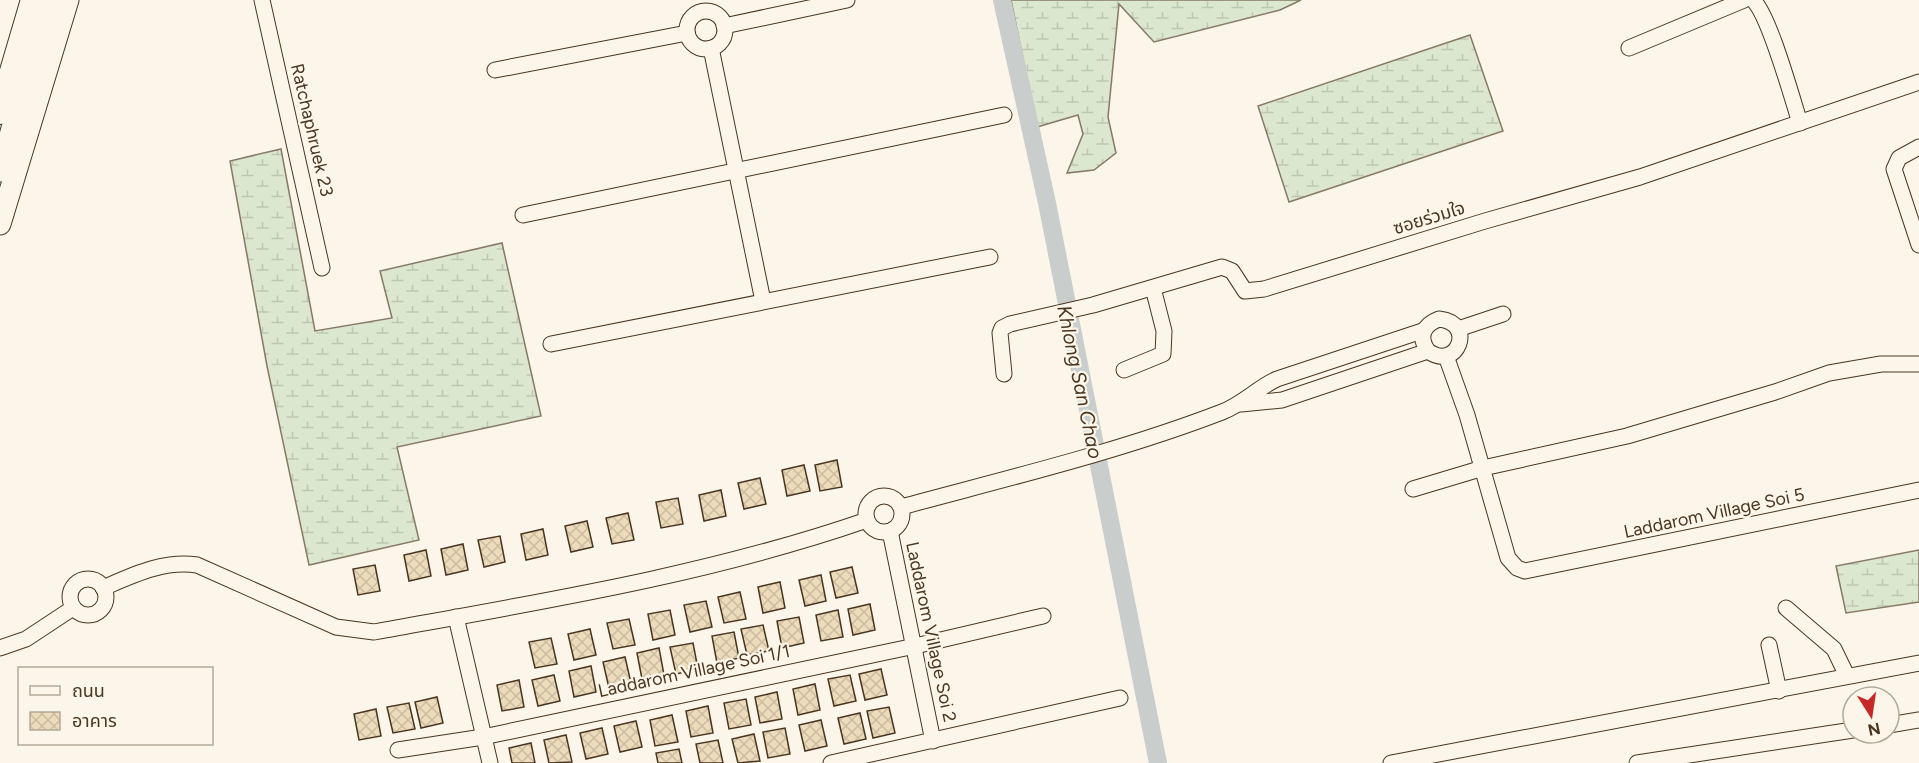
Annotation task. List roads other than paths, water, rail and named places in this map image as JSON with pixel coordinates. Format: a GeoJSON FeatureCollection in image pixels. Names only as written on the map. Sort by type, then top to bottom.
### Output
{"type":"FeatureCollection","features":[{"type":"Feature","properties":{"kind":"main road"},"geometry":{"type":"LineString","coordinates":[[0,112],[33,0]]}},
{"type":"Feature","properties":{"kind":"main road"},"geometry":{"type":"LineString","coordinates":[[1,165],[48,0]]}},
{"type":"Feature","properties":{"kind":"main road"},"geometry":{"type":"LineString","coordinates":[[0,224],[68,0]]}},
{"type":"Feature","properties":{"kind":"street","name":"Ratchaphruek 23"},"geometry":{"type":"LineString","coordinates":[[262,0],[322,268]]}},
{"type":"Feature","properties":{"kind":"street"},"geometry":{"type":"LineString","coordinates":[[724,26],[847,0]]}},
{"type":"Feature","properties":{"kind":"street"},"geometry":{"type":"LineString","coordinates":[[1629,48],[1744,0]]}},
{"type":"Feature","properties":{"kind":"street"},"geometry":{"type":"LineString","coordinates":[[1753,0],[1759,5],[1771,36],[1800,123]]}},
{"type":"Feature","properties":{"kind":"street"},"geometry":{"type":"LineString","coordinates":[[695,7],[722,20],[724,26],[722,40],[711,48],[695,46],[687,33],[695,7]]}},
{"type":"Feature","properties":{"kind":"street"},"geometry":{"type":"LineString","coordinates":[[495,70],[687,33]]}},
{"type":"Feature","properties":{"kind":"street"},"geometry":{"type":"LineString","coordinates":[[711,48],[763,302]]}},
{"type":"Feature","properties":{"kind":"street","name":"ซอยร่วมใจ"},"geometry":{"type":"LineString","coordinates":[[1004,374],[1002,328],[1010,324],[1093,305],[1222,267],[1232,271],[1245,291],[1257,290],[1610,186],[1919,82]]}},
{"type":"Feature","properties":{"kind":"street"},"geometry":{"type":"LineString","coordinates":[[523,215],[1004,115]]}},
{"type":"Feature","properties":{"kind":"street"},"geometry":{"type":"LineString","coordinates":[[1919,147],[1899,158],[1894,169],[1919,245]]}},
{"type":"Feature","properties":{"kind":"street"},"geometry":{"type":"LineString","coordinates":[[551,344],[990,256]]}},
{"type":"Feature","properties":{"kind":"street"},"geometry":{"type":"LineString","coordinates":[[1124,370],[1163,354],[1164,331],[1153,288]]}},
{"type":"Feature","properties":{"kind":"street"},"geometry":{"type":"LineString","coordinates":[[1458,329],[1503,314]]}},
{"type":"Feature","properties":{"kind":"street"},"geometry":{"type":"LineString","coordinates":[[1241,404],[1262,386],[1276,379],[1422,331],[1439,319],[1453,323],[1458,329],[1460,336],[1457,348],[1446,356],[1436,356],[1428,351],[1422,340],[1422,331]]}},
{"type":"Feature","properties":{"kind":"street"},"geometry":{"type":"LineString","coordinates":[[901,507],[1128,444],[1241,404],[1282,400],[1428,351]]}},
{"type":"Feature","properties":{"kind":"street"},"geometry":{"type":"LineString","coordinates":[[1446,356],[1483,468]]}},
{"type":"Feature","properties":{"kind":"street"},"geometry":{"type":"LineString","coordinates":[[1413,489],[1483,468],[1627,436],[1840,370],[1881,364],[1919,363]]}},
{"type":"Feature","properties":{"kind":"street","name":"Laddarom Village Soi 5"},"geometry":{"type":"LineString","coordinates":[[1483,468],[1509,558],[1517,568],[1534,570],[1919,490]]}},
{"type":"Feature","properties":{"kind":"street"},"geometry":{"type":"LineString","coordinates":[[881,496],[896,501],[901,507],[901,522],[890,531],[875,530],[867,520],[869,505],[881,496]]}},
{"type":"Feature","properties":{"kind":"street"},"geometry":{"type":"LineString","coordinates":[[103,588],[152,568],[183,563],[209,569],[336,627],[374,632],[721,562],[798,544],[867,520]]}},
{"type":"Feature","properties":{"kind":"street","name":"Laddarom Village Soi 2"},"geometry":{"type":"LineString","coordinates":[[890,531],[933,741]]}},
{"type":"Feature","properties":{"kind":"street"},"geometry":{"type":"LineString","coordinates":[[80,581],[95,581],[103,588],[106,600],[100,611],[88,615],[73,608],[71,593],[80,581]]}},
{"type":"Feature","properties":{"kind":"street"},"geometry":{"type":"LineString","coordinates":[[0,648],[26,639],[73,608]]}},
{"type":"Feature","properties":{"kind":"street"},"geometry":{"type":"LineString","coordinates":[[1786,608],[1834,649],[1847,676]]}},
{"type":"Feature","properties":{"kind":"street","name":"Laddarom Village Soi 1/1"},"geometry":{"type":"LineString","coordinates":[[398,750],[483,737],[915,646],[1043,616]]}},
{"type":"Feature","properties":{"kind":"street"},"geometry":{"type":"LineString","coordinates":[[456,617],[490,763]]}},
{"type":"Feature","properties":{"kind":"street"},"geometry":{"type":"LineString","coordinates":[[1769,645],[1779,691]]}},
{"type":"Feature","properties":{"kind":"street"},"geometry":{"type":"LineString","coordinates":[[1391,763],[1919,663]]}},
{"type":"Feature","properties":{"kind":"street"},"geometry":{"type":"LineString","coordinates":[[831,763],[1120,698]]}},
{"type":"Feature","properties":{"kind":"street"},"geometry":{"type":"LineString","coordinates":[[1901,722],[1919,720]]}},
{"type":"Feature","properties":{"kind":"street"},"geometry":{"type":"LineString","coordinates":[[1637,763],[1841,732]]}},
{"type":"Feature","properties":{"kind":"waterway","name":"Khlong San Chao"},"geometry":{"type":"LineString","coordinates":[[1002,0],[1047,203],[1158,763]]}}]}
